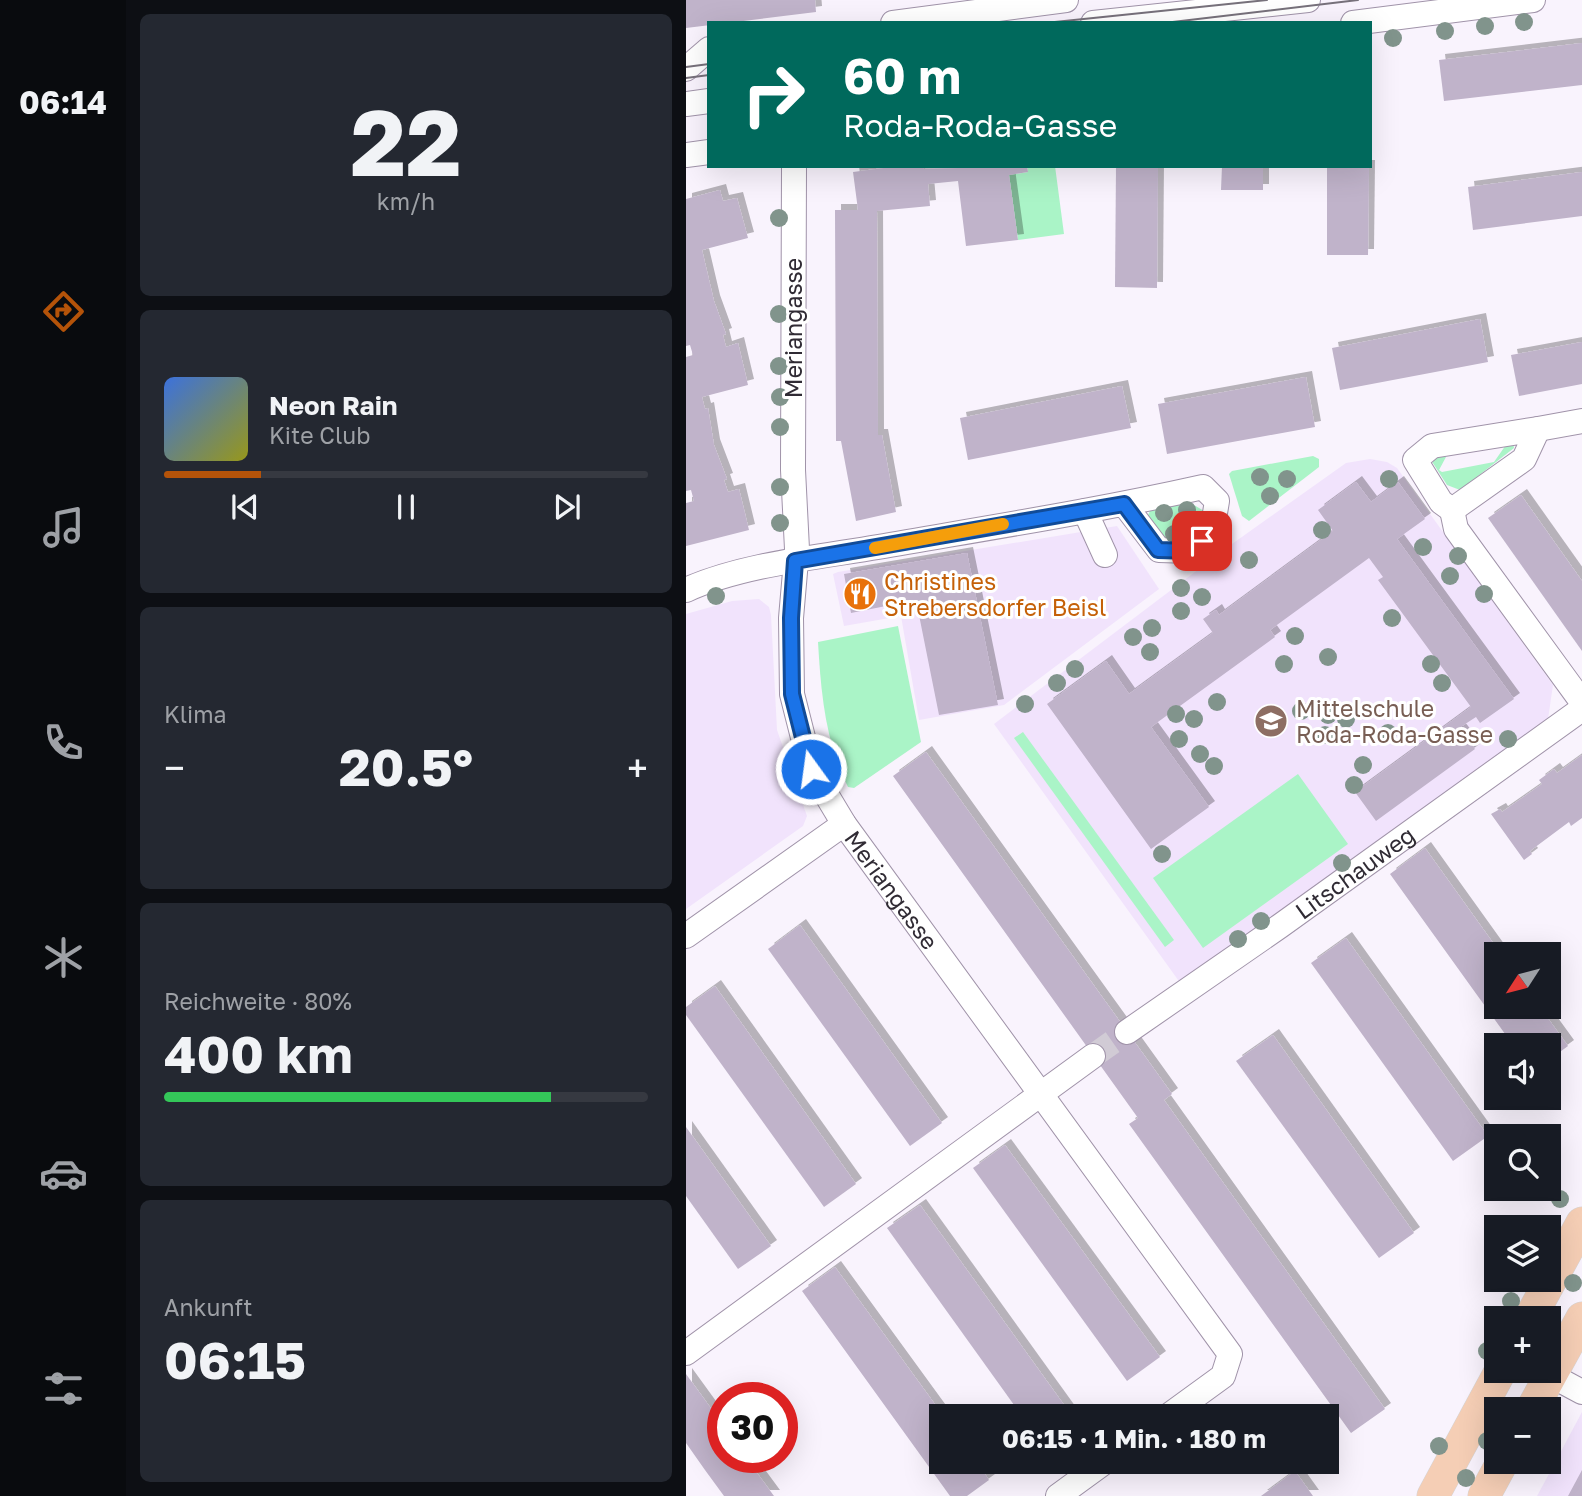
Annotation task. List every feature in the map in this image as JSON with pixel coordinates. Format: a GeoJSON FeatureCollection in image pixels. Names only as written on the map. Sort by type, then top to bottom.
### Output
{"type":"FeatureCollection","features":[{"type":"Feature","properties":{"kind":"main road"},"geometry":{"type":"LineString","coordinates":[[1537,1306],[1582,1223]]}},
{"type":"Feature","properties":{"kind":"main road"},"geometry":{"type":"LineString","coordinates":[[1561,1350],[1582,1318]]}},
{"type":"Feature","properties":{"kind":"main road"},"geometry":{"type":"LineString","coordinates":[[1433,1496],[1494,1383]]}},
{"type":"Feature","properties":{"kind":"main road"},"geometry":{"type":"LineString","coordinates":[[1483,1496],[1496,1474]]}},
{"type":"Feature","properties":{"kind":"street"},"geometry":{"type":"LineString","coordinates":[[907,21],[1066,0]]}},
{"type":"Feature","properties":{"kind":"street"},"geometry":{"type":"LineString","coordinates":[[1112,21],[1308,0]]}},
{"type":"Feature","properties":{"kind":"street"},"geometry":{"type":"LineString","coordinates":[[1367,21],[1482,4],[1532,0]]}},
{"type":"Feature","properties":{"kind":"street"},"geometry":{"type":"LineString","coordinates":[[686,71],[707,50]]}},
{"type":"Feature","properties":{"kind":"street"},"geometry":{"type":"LineString","coordinates":[[686,71],[707,69]]}},
{"type":"Feature","properties":{"kind":"street"},"geometry":{"type":"LineString","coordinates":[[686,104],[707,101]]}},
{"type":"Feature","properties":{"kind":"street"},"geometry":{"type":"LineString","coordinates":[[686,155],[707,152]]}},
{"type":"Feature","properties":{"kind":"street"},"geometry":{"type":"LineString","coordinates":[[777,168],[793,195]]}},
{"type":"Feature","properties":{"kind":"street","name":"Meriangasse"},"geometry":{"type":"LineString","coordinates":[[794,168],[795,561],[791,618],[792,694],[811,769],[844,824],[1230,1354],[1223,1376],[1184,1404]]}},
{"type":"Feature","properties":{"kind":"street"},"geometry":{"type":"LineString","coordinates":[[1582,421],[1432,446],[1415,460],[1441,502],[1451,510],[1456,529],[1582,702]]}},
{"type":"Feature","properties":{"kind":"street"},"geometry":{"type":"LineString","coordinates":[[1451,510],[1524,459],[1538,429]]}},
{"type":"Feature","properties":{"kind":"street"},"geometry":{"type":"LineString","coordinates":[[686,590],[702,582],[795,561],[1124,504]]}},
{"type":"Feature","properties":{"kind":"street"},"geometry":{"type":"LineString","coordinates":[[1085,511],[1105,555]]}},
{"type":"Feature","properties":{"kind":"street","name":"Litschauweg"},"geometry":{"type":"LineString","coordinates":[[1127,1032],[1259,942],[1582,709]]}},
{"type":"Feature","properties":{"kind":"street"},"geometry":{"type":"LineString","coordinates":[[686,936],[844,824]]}},
{"type":"Feature","properties":{"kind":"street"},"geometry":{"type":"LineString","coordinates":[[686,1353],[1093,1056]]}},
{"type":"Feature","properties":{"kind":"street"},"geometry":{"type":"LineString","coordinates":[[1561,1381],[1582,1392]]}},
{"type":"Feature","properties":{"kind":"street"},"geometry":{"type":"LineString","coordinates":[[1058,1496],[1088,1474]]}},
{"type":"Feature","properties":{"kind":"shaded area","name":"Mittelschule Roda-Roda-Gasse"},"geometry":{"type":"Polygon","coordinates":[[[1370,459],[1387,462],[1397,468],[1553,685],[1548,719],[1181,984],[994,724],[1232,544],[1346,463],[1370,459]]]}},
{"type":"Feature","properties":{"kind":"shaded area"},"geometry":{"type":"Polygon","coordinates":[[[1117,526],[1159,589],[1004,705],[919,720],[901,616],[844,626],[833,574],[838,572],[1117,526]]]}},
{"type":"Feature","properties":{"kind":"shaded area"},"geometry":{"type":"Polygon","coordinates":[[[759,599],[769,607],[771,615],[777,730],[807,816],[803,826],[686,909],[686,614],[732,601],[759,599]]]}},
{"type":"Feature","properties":{"kind":"shaded area"},"geometry":{"type":"Polygon","coordinates":[[[1582,1412],[1582,1496],[1537,1496],[1549,1474],[1561,1474],[1561,1451],[1582,1412]]]}},
{"type":"Feature","properties":{"kind":"green space"},"geometry":{"type":"Polygon","coordinates":[[[1027,168],[1055,168],[1064,234],[1018,240],[1009,175],[1028,172],[1027,168]]]}},
{"type":"Feature","properties":{"kind":"green space"},"geometry":{"type":"Polygon","coordinates":[[[1508,442],[1513,442],[1514,448],[1460,490],[1447,485],[1431,460],[1441,453],[1446,457],[1439,470],[1442,472],[1494,462],[1508,442]]]}},
{"type":"Feature","properties":{"kind":"green space"},"geometry":{"type":"Polygon","coordinates":[[[1313,456],[1319,459],[1319,467],[1249,521],[1242,516],[1229,474],[1232,471],[1313,456]]]}},
{"type":"Feature","properties":{"kind":"green space"},"geometry":{"type":"Polygon","coordinates":[[[1189,502],[1204,511],[1193,530],[1183,537],[1161,536],[1148,515],[1151,509],[1189,502]]]}},
{"type":"Feature","properties":{"kind":"green space"},"geometry":{"type":"Polygon","coordinates":[[[898,626],[921,742],[854,788],[848,787],[829,734],[818,642],[898,626]]]}},
{"type":"Feature","properties":{"kind":"green space"},"geometry":{"type":"Polygon","coordinates":[[[1023,732],[1174,940],[1165,947],[1014,738],[1023,732]]]}},
{"type":"Feature","properties":{"kind":"green space"},"geometry":{"type":"Polygon","coordinates":[[[1298,774],[1348,844],[1203,948],[1153,878],[1298,774]]]}},
{"type":"Feature","properties":{"kind":"building"},"geometry":{"type":"Polygon","coordinates":[[[686,0],[815,0],[816,12],[743,21],[707,21],[707,25],[686,28],[686,0]]]}},
{"type":"Feature","properties":{"kind":"building"},"geometry":{"type":"Polygon","coordinates":[[[1582,43],[1582,85],[1444,101],[1439,60],[1582,43]]]}},
{"type":"Feature","properties":{"kind":"building"},"geometry":{"type":"Polygon","coordinates":[[[884,168],[1027,168],[1028,172],[1009,175],[1018,240],[966,246],[958,181],[928,184],[930,206],[877,211],[878,435],[882,435],[896,512],[856,521],[841,441],[836,441],[835,210],[858,210],[853,172],[884,168]]]}},
{"type":"Feature","properties":{"kind":"building"},"geometry":{"type":"Polygon","coordinates":[[[1116,168],[1158,168],[1157,288],[1115,287],[1116,168]]]}},
{"type":"Feature","properties":{"kind":"building"},"geometry":{"type":"Polygon","coordinates":[[[1222,168],[1263,168],[1263,190],[1221,190],[1222,168]]]}},
{"type":"Feature","properties":{"kind":"building"},"geometry":{"type":"Polygon","coordinates":[[[1327,168],[1369,168],[1368,255],[1327,255],[1327,168]]]}},
{"type":"Feature","properties":{"kind":"building"},"geometry":{"type":"Polygon","coordinates":[[[1582,172],[1582,216],[1473,230],[1468,187],[1582,172]]]}},
{"type":"Feature","properties":{"kind":"building"},"geometry":{"type":"Polygon","coordinates":[[[720,190],[723,201],[737,198],[748,238],[702,250],[714,301],[726,334],[723,335],[726,347],[738,343],[748,385],[702,397],[705,409],[708,408],[714,445],[727,479],[724,480],[728,492],[739,489],[749,530],[686,546],[686,503],[694,501],[691,490],[686,491],[686,357],[693,355],[690,345],[686,346],[686,199],[720,190]]]}},
{"type":"Feature","properties":{"kind":"building"},"geometry":{"type":"Polygon","coordinates":[[[1480,319],[1488,362],[1340,390],[1332,348],[1480,319]]]}},
{"type":"Feature","properties":{"kind":"building"},"geometry":{"type":"Polygon","coordinates":[[[1582,342],[1582,384],[1519,396],[1511,355],[1582,342]]]}},
{"type":"Feature","properties":{"kind":"building"},"geometry":{"type":"Polygon","coordinates":[[[1306,377],[1315,427],[1167,454],[1158,404],[1306,377]]]}},
{"type":"Feature","properties":{"kind":"building"},"geometry":{"type":"Polygon","coordinates":[[[1122,386],[1131,428],[968,460],[960,418],[1122,386]]]}},
{"type":"Feature","properties":{"kind":"building"},"geometry":{"type":"Polygon","coordinates":[[[1356,482],[1371,502],[1398,482],[1425,519],[1397,539],[1514,699],[1480,723],[1476,717],[1459,728],[1475,749],[1376,821],[1355,792],[1471,707],[1378,580],[1383,577],[1369,558],[1270,630],[1275,637],[1151,727],[1209,807],[1151,849],[1047,704],[1106,661],[1129,694],[1213,633],[1203,619],[1216,610],[1219,615],[1333,531],[1318,510],[1356,482]]]}},
{"type":"Feature","properties":{"kind":"building"},"geometry":{"type":"Polygon","coordinates":[[[1521,495],[1582,581],[1582,651],[1488,518],[1521,495]]]}},
{"type":"Feature","properties":{"kind":"building"},"geometry":{"type":"Polygon","coordinates":[[[967,553],[998,705],[939,715],[916,600],[851,613],[844,574],[967,553]]]}},
{"type":"Feature","properties":{"kind":"building"},"geometry":{"type":"Polygon","coordinates":[[[926,752],[1172,1094],[1164,1100],[1385,1409],[1351,1433],[1339,1416],[1339,1404],[1330,1404],[1129,1124],[1138,1118],[893,776],[926,752]]]}},
{"type":"Feature","properties":{"kind":"building"},"geometry":{"type":"Polygon","coordinates":[[[1582,755],[1582,818],[1571,826],[1569,822],[1530,851],[1532,854],[1524,860],[1491,814],[1500,809],[1502,812],[1542,784],[1539,780],[1554,769],[1557,773],[1582,755]]]}},
{"type":"Feature","properties":{"kind":"building"},"geometry":{"type":"Polygon","coordinates":[[[1425,848],[1492,942],[1484,942],[1484,1005],[1390,874],[1425,848]]]}},
{"type":"Feature","properties":{"kind":"building"},"geometry":{"type":"Polygon","coordinates":[[[800,925],[942,1123],[910,1146],[768,949],[800,925]]]}},
{"type":"Feature","properties":{"kind":"building"},"geometry":{"type":"Polygon","coordinates":[[[1346,938],[1484,1130],[1484,1139],[1453,1161],[1311,963],[1346,938]]]}},
{"type":"Feature","properties":{"kind":"building"},"geometry":{"type":"Polygon","coordinates":[[[715,986],[856,1184],[824,1207],[686,1015],[686,1007],[715,986]]]}},
{"type":"Feature","properties":{"kind":"building"},"geometry":{"type":"Polygon","coordinates":[[[1494,1019],[1548,1019],[1559,1033],[1504,1033],[1494,1019]]]}},
{"type":"Feature","properties":{"kind":"building"},"geometry":{"type":"Polygon","coordinates":[[[1273,1035],[1414,1233],[1379,1258],[1236,1061],[1273,1035]]]}},
{"type":"Feature","properties":{"kind":"building"},"geometry":{"type":"Polygon","coordinates":[[[1561,1036],[1568,1046],[1561,1051],[1561,1036]]]}},
{"type":"Feature","properties":{"kind":"building"},"geometry":{"type":"Polygon","coordinates":[[[686,1127],[771,1246],[738,1269],[686,1196],[686,1127]]]}},
{"type":"Feature","properties":{"kind":"building"},"geometry":{"type":"Polygon","coordinates":[[[1005,1145],[1160,1357],[1127,1381],[973,1168],[1005,1145]]]}},
{"type":"Feature","properties":{"kind":"building"},"geometry":{"type":"Polygon","coordinates":[[[920,1205],[1063,1404],[1013,1404],[887,1228],[920,1205]]]}},
{"type":"Feature","properties":{"kind":"building"},"geometry":{"type":"Polygon","coordinates":[[[835,1267],[935,1404],[929,1404],[929,1467],[802,1291],[835,1267]]]}},
{"type":"Feature","properties":{"kind":"building"},"geometry":{"type":"Polygon","coordinates":[[[686,1374],[707,1403],[707,1473],[686,1443],[686,1374]]]}},
{"type":"Feature","properties":{"kind":"building"},"geometry":{"type":"Polygon","coordinates":[[[1582,1470],[1582,1496],[1568,1496],[1582,1470]]]}},
{"type":"Feature","properties":{"kind":"building"},"geometry":{"type":"Polygon","coordinates":[[[707,1473],[757,1473],[774,1496],[724,1496],[707,1473]]]}},
{"type":"Feature","properties":{"kind":"building"},"geometry":{"type":"Polygon","coordinates":[[[934,1474],[985,1474],[989,1480],[967,1496],[950,1496],[934,1474]]]}},
{"type":"Feature","properties":{"kind":"building"},"geometry":{"type":"Polygon","coordinates":[[[1291,1474],[1297,1474],[1313,1496],[1261,1496],[1291,1474]]]}},
{"type":"Feature","properties":{"kind":"tunnel"},"geometry":{"type":"LineString","coordinates":[[1093,1056],[1127,1032]]}},
{"type":"Feature","properties":{"kind":"tram line"},"geometry":{"type":"LineString","coordinates":[[1064,21],[1267,0]]}},
{"type":"Feature","properties":{"kind":"tram line"},"geometry":{"type":"LineString","coordinates":[[1181,21],[1358,0]]}},
{"type":"Feature","properties":{"kind":"tram line"},"geometry":{"type":"LineString","coordinates":[[686,67],[707,64]]}},
{"type":"Feature","properties":{"kind":"tram line"},"geometry":{"type":"LineString","coordinates":[[686,78],[707,75]]}},
{"type":"Feature","properties":{"kind":"slow traffic"},"geometry":{"type":"LineString","coordinates":[[875,548],[1003,524]]}},
{"type":"Feature","properties":{"kind":"place","name":"Christines Strebersdorfer Beisl"},"geometry":{"type":"Point","coordinates":[860,594]}},
{"type":"Feature","properties":{"kind":"place","name":"Mittelschule Roda-Roda-Gasse"},"geometry":{"type":"Point","coordinates":[1271,721]}},
{"type":"Feature","properties":{"kind":"route"},"geometry":{"type":"LineString","coordinates":[[811,769],[792,694],[791,618],[795,561],[1124,504],[1158,550],[1191,551],[1202,541]]}}]}
